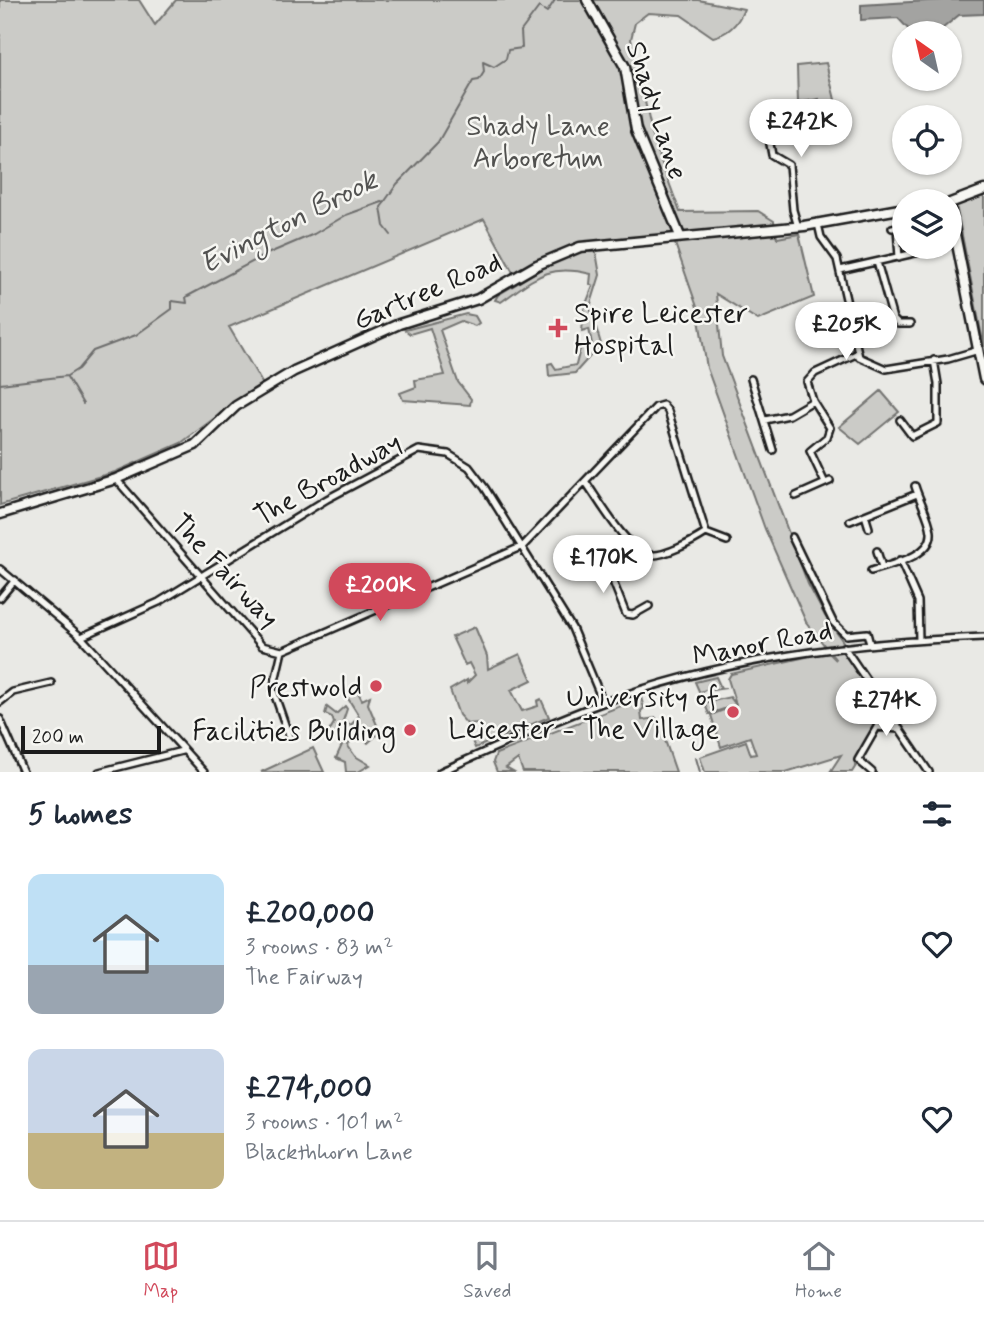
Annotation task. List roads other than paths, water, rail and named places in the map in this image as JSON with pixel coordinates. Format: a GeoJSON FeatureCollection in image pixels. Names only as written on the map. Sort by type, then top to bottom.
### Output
{"type":"FeatureCollection","features":[{"type":"Feature","properties":{"kind":"main road","name":"Shady Lane"},"geometry":{"type":"LineString","coordinates":[[587,0],[625,67],[636,130],[680,236]]}},
{"type":"Feature","properties":{"kind":"main road"},"geometry":{"type":"LineString","coordinates":[[962,198],[984,190]]}},
{"type":"Feature","properties":{"kind":"main road","name":"Gartree Road"},"geometry":{"type":"LineString","coordinates":[[0,514],[116,479],[195,445],[236,406],[277,379],[399,324],[478,299],[537,265],[580,247],[798,227],[892,210]]}},
{"type":"Feature","properties":{"kind":"main road"},"geometry":{"type":"LineString","coordinates":[[960,259],[984,379]]}},
{"type":"Feature","properties":{"kind":"street"},"geometry":{"type":"LineString","coordinates":[[764,115],[772,155],[789,163],[793,210],[798,227]]}},
{"type":"Feature","properties":{"kind":"street"},"geometry":{"type":"LineString","coordinates":[[818,224],[821,237],[836,255],[856,354]]}},
{"type":"Feature","properties":{"kind":"street"},"geometry":{"type":"LineString","coordinates":[[839,270],[894,259]]}},
{"type":"Feature","properties":{"kind":"street"},"geometry":{"type":"LineString","coordinates":[[877,262],[892,319],[898,324],[910,324]]}},
{"type":"Feature","properties":{"kind":"street"},"geometry":{"type":"LineString","coordinates":[[811,320],[848,314]]}},
{"type":"Feature","properties":{"kind":"street"},"geometry":{"type":"LineString","coordinates":[[856,354],[886,369],[979,350]]}},
{"type":"Feature","properties":{"kind":"street"},"geometry":{"type":"LineString","coordinates":[[796,496],[827,482],[810,451],[827,437],[830,428],[813,401],[807,386],[808,379],[856,354]]}},
{"type":"Feature","properties":{"kind":"street"},"geometry":{"type":"LineString","coordinates":[[900,420],[912,436],[938,424],[938,384],[934,360]]}},
{"type":"Feature","properties":{"kind":"street"},"geometry":{"type":"LineString","coordinates":[[751,379],[772,450]]}},
{"type":"Feature","properties":{"kind":"street"},"geometry":{"type":"LineString","coordinates":[[765,420],[789,415],[813,401]]}},
{"type":"Feature","properties":{"kind":"street","name":"The Fairway"},"geometry":{"type":"LineString","coordinates":[[116,479],[262,646],[282,651],[523,546],[656,407],[663,405],[668,411],[706,533]]}},
{"type":"Feature","properties":{"kind":"street","name":"The Broadway"},"geometry":{"type":"LineString","coordinates":[[81,638],[159,602],[327,499],[419,450],[448,454],[469,467],[523,546],[572,628],[603,702]]}},
{"type":"Feature","properties":{"kind":"street"},"geometry":{"type":"LineString","coordinates":[[585,481],[626,537],[636,548],[650,555]]}},
{"type":"Feature","properties":{"kind":"street"},"geometry":{"type":"LineString","coordinates":[[871,571],[921,552],[932,533],[915,486]]}},
{"type":"Feature","properties":{"kind":"street"},"geometry":{"type":"LineString","coordinates":[[850,521],[917,495]]}},
{"type":"Feature","properties":{"kind":"street"},"geometry":{"type":"LineString","coordinates":[[865,515],[869,528]]}},
{"type":"Feature","properties":{"kind":"street"},"geometry":{"type":"LineString","coordinates":[[649,606],[633,615],[626,614],[614,584],[615,576],[650,555],[660,554],[706,533],[727,541]]}},
{"type":"Feature","properties":{"kind":"street"},"geometry":{"type":"LineString","coordinates":[[792,537],[832,622],[846,635],[867,633],[870,644]]}},
{"type":"Feature","properties":{"kind":"street"},"geometry":{"type":"LineString","coordinates":[[877,551],[881,567]]}},
{"type":"Feature","properties":{"kind":"street"},"geometry":{"type":"LineString","coordinates":[[900,560],[918,601],[919,640]]}},
{"type":"Feature","properties":{"kind":"street"},"geometry":{"type":"LineString","coordinates":[[0,569],[81,638],[204,772]]}},
{"type":"Feature","properties":{"kind":"street"},"geometry":{"type":"LineString","coordinates":[[0,598],[15,580]]}},
{"type":"Feature","properties":{"kind":"street","name":"Manor Road"},"geometry":{"type":"LineString","coordinates":[[440,772],[603,702],[699,673],[870,644],[984,637]]}},
{"type":"Feature","properties":{"kind":"street"},"geometry":{"type":"LineString","coordinates":[[844,648],[929,772]]}},
{"type":"Feature","properties":{"kind":"street"},"geometry":{"type":"LineString","coordinates":[[282,651],[273,690],[289,736]]}},
{"type":"Feature","properties":{"kind":"street"},"geometry":{"type":"LineString","coordinates":[[0,702],[13,692],[51,683]]}},
{"type":"Feature","properties":{"kind":"street"},"geometry":{"type":"LineString","coordinates":[[872,772],[858,760],[877,727],[883,706]]}},
{"type":"Feature","properties":{"kind":"street"},"geometry":{"type":"LineString","coordinates":[[0,719],[23,772]]}},
{"type":"Feature","properties":{"kind":"street"},"geometry":{"type":"LineString","coordinates":[[877,727],[898,729]]}},
{"type":"Feature","properties":{"kind":"street"},"geometry":{"type":"LineString","coordinates":[[0,742],[9,738]]}},
{"type":"Feature","properties":{"kind":"street"},"geometry":{"type":"LineString","coordinates":[[99,772],[182,751]]}},
{"type":"Feature","properties":{"kind":"waterway","name":"Evington Brook"},"geometry":{"type":"LineString","coordinates":[[0,384],[67,376],[78,369],[93,351],[136,335],[172,309],[172,301],[187,303],[186,297],[267,254],[314,234],[346,215],[385,201],[397,184],[438,142],[473,81],[479,80],[484,72],[483,62],[494,67],[506,59],[508,50],[522,48],[521,31],[539,7],[547,12],[555,0]]}},
{"type":"Feature","properties":{"kind":"waterway"},"geometry":{"type":"LineString","coordinates":[[385,202],[381,207],[384,226],[391,235]]}},
{"type":"Feature","properties":{"kind":"waterway"},"geometry":{"type":"LineString","coordinates":[[67,377],[83,404]]}},
{"type":"Feature","properties":{"kind":"waterway"},"geometry":{"type":"LineString","coordinates":[[696,758],[700,772]]}},
{"type":"Feature","properties":{"kind":"place","name":"Spire Leicester Hospital"},"geometry":{"type":"Point","coordinates":[558,328]}},
{"type":"Feature","properties":{"kind":"place","name":"Prestwold"},"geometry":{"type":"Point","coordinates":[376,686]}},
{"type":"Feature","properties":{"kind":"place","name":"University of Leicester - The Village"},"geometry":{"type":"Point","coordinates":[733,712]}},
{"type":"Feature","properties":{"kind":"place","name":"Facilities Building"},"geometry":{"type":"Point","coordinates":[410,730]}},
{"type":"Feature","properties":{"kind":"park label","name":"Shady Lane Arboretum"},"geometry":{"type":"Point","coordinates":[538,141]}}]}
